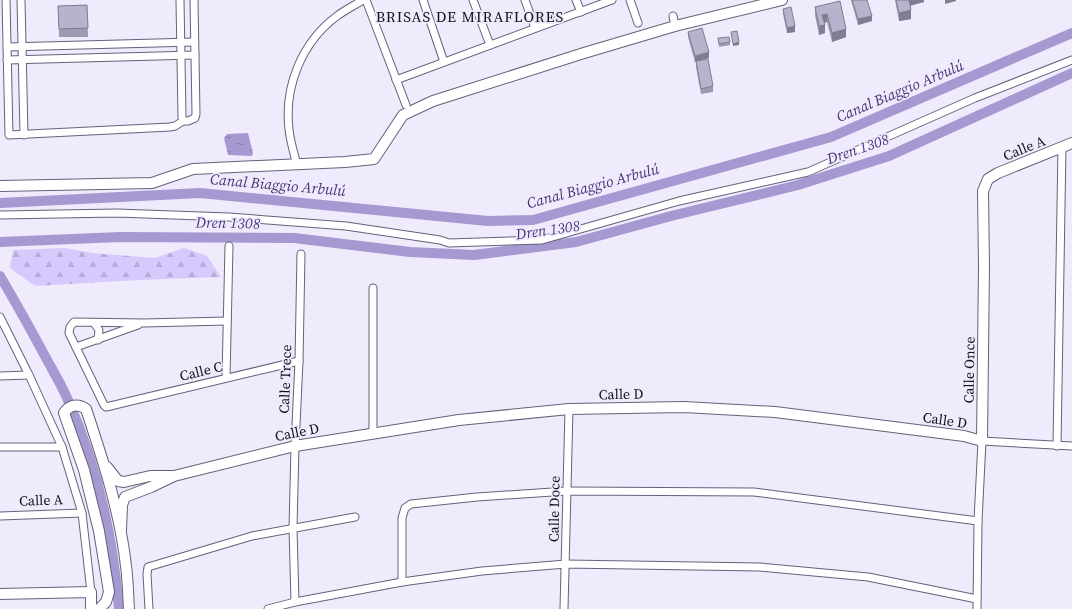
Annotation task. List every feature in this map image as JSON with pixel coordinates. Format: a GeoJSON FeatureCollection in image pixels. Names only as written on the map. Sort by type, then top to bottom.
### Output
{"type":"FeatureCollection","features":[{"type":"Feature","properties":{"kind":"street"},"geometry":{"type":"LineString","coordinates":[[6,0],[10,135],[170,127],[175,126],[183,120],[188,121],[195,118],[194,0]]}},
{"type":"Feature","properties":{"kind":"street"},"geometry":{"type":"LineString","coordinates":[[20,0],[24,135]]}},
{"type":"Feature","properties":{"kind":"street"},"geometry":{"type":"LineString","coordinates":[[180,0],[181,113],[183,120]]}},
{"type":"Feature","properties":{"kind":"street"},"geometry":{"type":"LineString","coordinates":[[297,165],[289,129],[291,90],[296,70],[308,47],[326,25],[365,0],[406,105]]}},
{"type":"Feature","properties":{"kind":"street"},"geometry":{"type":"LineString","coordinates":[[423,0],[444,62]]}},
{"type":"Feature","properties":{"kind":"street"},"geometry":{"type":"LineString","coordinates":[[473,0],[490,45]]}},
{"type":"Feature","properties":{"kind":"street"},"geometry":{"type":"LineString","coordinates":[[525,0],[535,28]]}},
{"type":"Feature","properties":{"kind":"street"},"geometry":{"type":"LineString","coordinates":[[576,0],[580,12]]}},
{"type":"Feature","properties":{"kind":"street"},"geometry":{"type":"LineString","coordinates":[[396,80],[612,0]]}},
{"type":"Feature","properties":{"kind":"street"},"geometry":{"type":"LineString","coordinates":[[630,0],[638,23]]}},
{"type":"Feature","properties":{"kind":"street"},"geometry":{"type":"LineString","coordinates":[[0,186],[152,183],[193,170],[297,165],[374,159],[403,115],[433,101],[584,53],[674,21],[782,0]]}},
{"type":"Feature","properties":{"kind":"street"},"geometry":{"type":"LineString","coordinates":[[7,47],[194,42]]}},
{"type":"Feature","properties":{"kind":"street"},"geometry":{"type":"LineString","coordinates":[[7,60],[195,55]]}},
{"type":"Feature","properties":{"kind":"street"},"geometry":{"type":"LineString","coordinates":[[0,216],[117,213],[229,217],[346,226],[440,240],[449,243],[542,240],[679,201],[808,172],[975,98],[1072,60]]}},
{"type":"Feature","properties":{"kind":"street"},"geometry":{"type":"LineString","coordinates":[[1057,446],[1067,145]]}},
{"type":"Feature","properties":{"kind":"street","name":"Calle A"},"geometry":{"type":"LineString","coordinates":[[988,180],[998,173],[1067,145]]}},
{"type":"Feature","properties":{"kind":"street","name":"Calle Once"},"geometry":{"type":"LineString","coordinates":[[977,609],[978,521],[982,441],[984,266],[983,192],[988,180]]}},
{"type":"Feature","properties":{"kind":"street"},"geometry":{"type":"LineString","coordinates":[[226,378],[229,246]]}},
{"type":"Feature","properties":{"kind":"street","name":"Calle Trece"},"geometry":{"type":"LineString","coordinates":[[295,602],[293,528],[301,254]]}},
{"type":"Feature","properties":{"kind":"street"},"geometry":{"type":"LineString","coordinates":[[373,288],[373,433]]}},
{"type":"Feature","properties":{"kind":"street"},"geometry":{"type":"LineString","coordinates":[[0,317],[29,375],[62,447],[82,513],[91,592],[91,609]]}},
{"type":"Feature","properties":{"kind":"street"},"geometry":{"type":"LineString","coordinates":[[144,323],[76,347],[69,333],[71,325],[74,322],[144,323],[227,321]]}},
{"type":"Feature","properties":{"kind":"street"},"geometry":{"type":"LineString","coordinates":[[94,323],[99,330],[98,340]]}},
{"type":"Feature","properties":{"kind":"street","name":"Calle C"},"geometry":{"type":"LineString","coordinates":[[76,347],[106,408],[299,361]]}},
{"type":"Feature","properties":{"kind":"street"},"geometry":{"type":"LineString","coordinates":[[0,376],[29,375]]}},
{"type":"Feature","properties":{"kind":"street"},"geometry":{"type":"LineString","coordinates":[[98,609],[106,602],[109,592],[103,551],[84,470],[64,418],[66,409],[76,405],[86,408],[103,458],[121,530],[126,567],[129,609]]}},
{"type":"Feature","properties":{"kind":"street","name":"Calle D"},"geometry":{"type":"LineString","coordinates":[[121,530],[122,505],[125,497],[174,476],[295,446],[459,420],[569,409],[684,407],[775,412],[964,436],[982,441],[1072,446]]}},
{"type":"Feature","properties":{"kind":"street","name":"Calle Doce"},"geometry":{"type":"LineString","coordinates":[[564,609],[569,409]]}},
{"type":"Feature","properties":{"kind":"street"},"geometry":{"type":"LineString","coordinates":[[0,447],[62,447]]}},
{"type":"Feature","properties":{"kind":"street","name":"Calle D"},"geometry":{"type":"LineString","coordinates":[[103,458],[118,481],[124,482],[150,476],[174,476]]}},
{"type":"Feature","properties":{"kind":"street"},"geometry":{"type":"LineString","coordinates":[[402,582],[402,518],[405,508],[412,504],[476,497],[567,491],[754,492],[978,521]]}},
{"type":"Feature","properties":{"kind":"street","name":"Calle A"},"geometry":{"type":"LineString","coordinates":[[0,516],[82,513]]}},
{"type":"Feature","properties":{"kind":"street"},"geometry":{"type":"LineString","coordinates":[[149,609],[148,567],[252,536],[355,517]]}},
{"type":"Feature","properties":{"kind":"street"},"geometry":{"type":"LineString","coordinates":[[268,609],[295,602],[402,582],[482,570],[566,564],[760,567],[868,577],[977,599]]}},
{"type":"Feature","properties":{"kind":"street"},"geometry":{"type":"LineString","coordinates":[[0,594],[91,592]]}},
{"type":"Feature","properties":{"kind":"green space"},"geometry":{"type":"Polygon","coordinates":[[[65,248],[92,253],[155,258],[184,248],[207,256],[221,277],[35,286],[10,268],[13,250],[65,248]]]}},
{"type":"Feature","properties":{"kind":"water"},"geometry":{"type":"Polygon","coordinates":[[[248,133],[253,153],[252,156],[228,155],[224,138],[227,134],[248,133]]]}},
{"type":"Feature","properties":{"kind":"building"},"geometry":{"type":"Polygon","coordinates":[[[852,0],[867,0],[872,16],[858,19],[852,0]]]}},
{"type":"Feature","properties":{"kind":"building"},"geometry":{"type":"Polygon","coordinates":[[[896,0],[909,0],[911,10],[899,13],[896,0]]]}},
{"type":"Feature","properties":{"kind":"building"},"geometry":{"type":"Polygon","coordinates":[[[840,1],[846,29],[832,33],[827,14],[822,15],[825,25],[819,26],[815,7],[840,1]]]}},
{"type":"Feature","properties":{"kind":"building"},"geometry":{"type":"Polygon","coordinates":[[[87,5],[88,28],[59,29],[58,6],[87,5]]]}},
{"type":"Feature","properties":{"kind":"building"},"geometry":{"type":"Polygon","coordinates":[[[791,7],[795,26],[787,28],[783,9],[791,7]]]}},
{"type":"Feature","properties":{"kind":"building"},"geometry":{"type":"Polygon","coordinates":[[[702,28],[709,52],[695,56],[688,32],[702,28]]]}},
{"type":"Feature","properties":{"kind":"building"},"geometry":{"type":"Polygon","coordinates":[[[737,31],[739,42],[733,44],[731,32],[737,31]]]}},
{"type":"Feature","properties":{"kind":"building"},"geometry":{"type":"Polygon","coordinates":[[[729,37],[730,42],[719,44],[718,38],[729,37]]]}},
{"type":"Feature","properties":{"kind":"building"},"geometry":{"type":"Polygon","coordinates":[[[708,59],[713,86],[701,89],[696,61],[708,59]]]}},
{"type":"Feature","properties":{"kind":"waterway","name":"Canal Biaggio Arbulú"},"geometry":{"type":"LineString","coordinates":[[0,203],[200,193],[488,221],[533,220],[831,137],[1072,33]]}},
{"type":"Feature","properties":{"kind":"waterway","name":"Dren 1308"},"geometry":{"type":"LineString","coordinates":[[0,242],[120,237],[294,238],[410,252],[474,255],[576,242],[671,216],[798,185],[889,156],[1072,73]]}},
{"type":"Feature","properties":{"kind":"waterway"},"geometry":{"type":"LineString","coordinates":[[0,276],[62,388],[78,423],[95,475],[108,528],[113,555],[119,609]]}},
{"type":"Feature","properties":{"kind":"district","name":"BRISAS DE MIRAFLORES"},"geometry":{"type":"Point","coordinates":[470,17]}}]}
